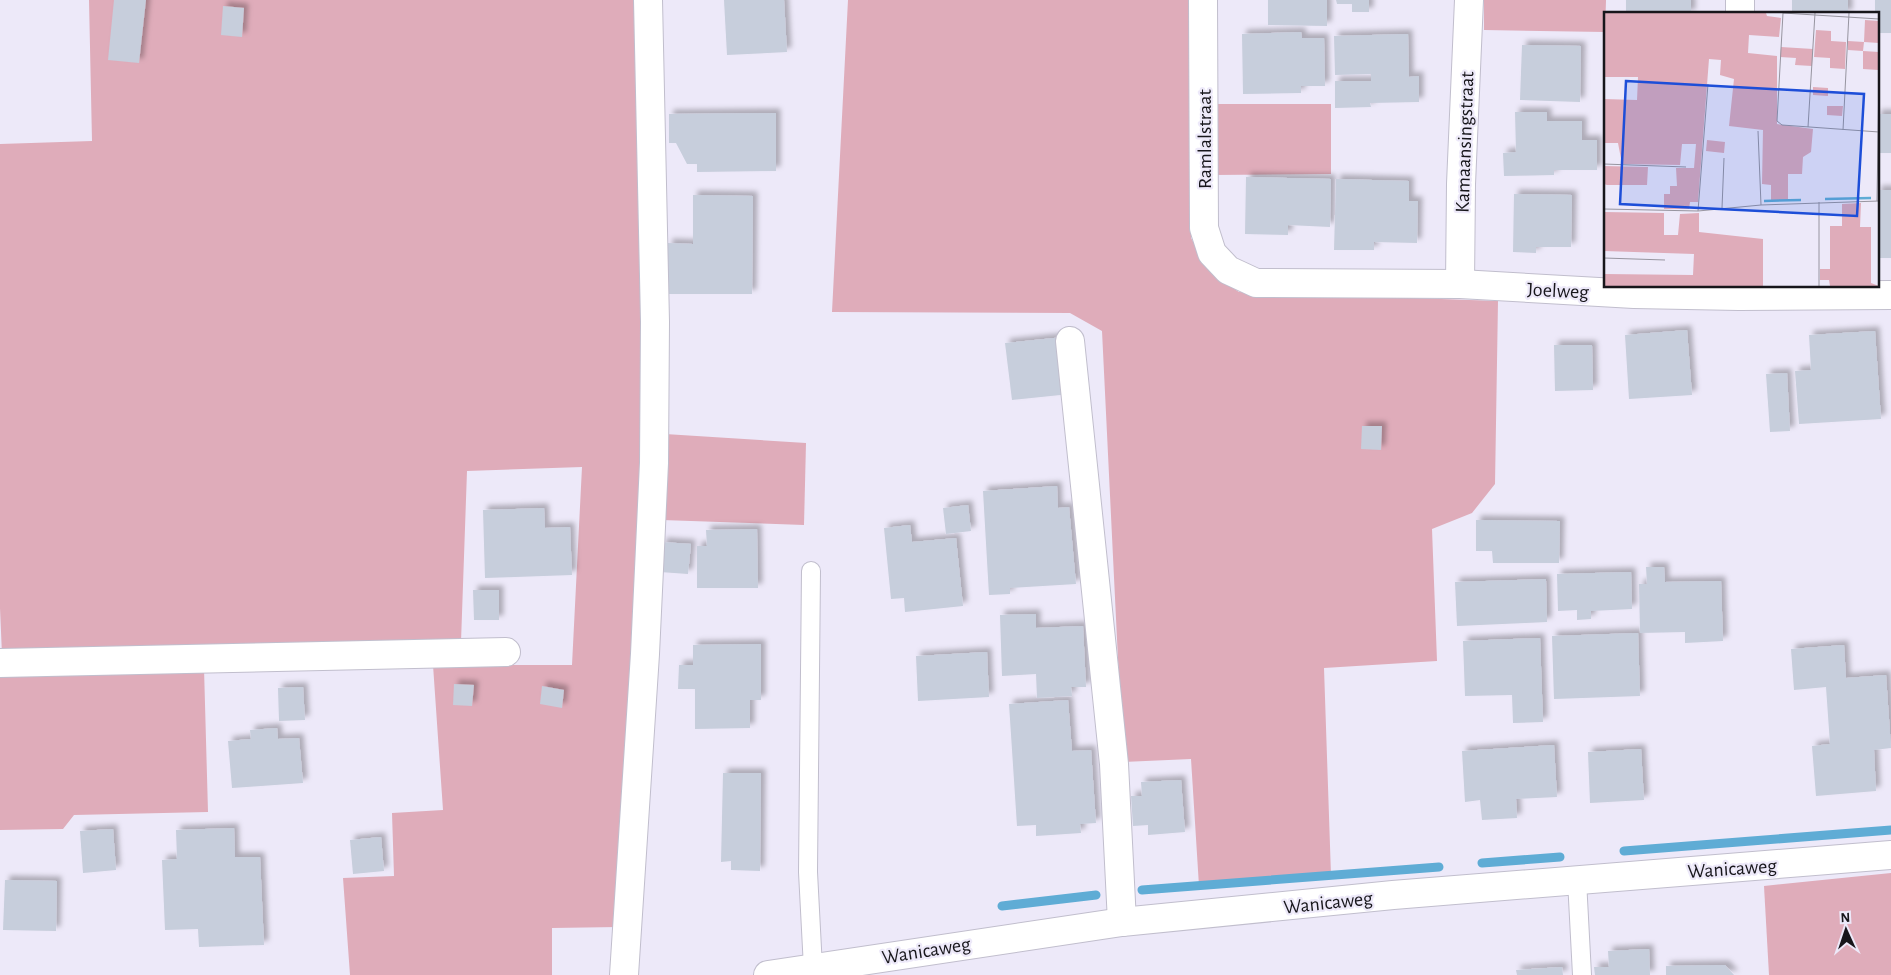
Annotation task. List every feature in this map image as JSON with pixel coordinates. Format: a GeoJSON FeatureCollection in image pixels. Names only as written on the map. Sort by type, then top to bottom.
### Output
{"type":"FeatureCollection","features":[{"type":"Feature","properties":{"kind":"street"},"geometry":{"type":"LineString","coordinates":[[624,975],[645,654],[654,462],[655,312],[648,0]]}},
{"type":"Feature","properties":{"kind":"street","name":"Ramlalstraat"},"geometry":{"type":"LineString","coordinates":[[1203,0],[1204,228],[1212,253],[1228,270]]}},
{"type":"Feature","properties":{"kind":"street","name":"Kamaansingstraat"},"geometry":{"type":"LineString","coordinates":[[1460,284],[1469,0]]}},
{"type":"Feature","properties":{"kind":"street","name":"Joelweg"},"geometry":{"type":"LineString","coordinates":[[1228,270],[1256,283],[1460,284],[1634,294],[1739,291],[1891,294]]}},
{"type":"Feature","properties":{"kind":"street"},"geometry":{"type":"LineString","coordinates":[[1070,342],[1114,764],[1122,922]]}},
{"type":"Feature","properties":{"kind":"street"},"geometry":{"type":"LineString","coordinates":[[0,663],[506,652]]}},
{"type":"Feature","properties":{"kind":"street","name":"Wanicaweg"},"geometry":{"type":"LineString","coordinates":[[768,975],[1122,922],[1383,896],[1891,855]]}},
{"type":"Feature","properties":{"kind":"lane"},"geometry":{"type":"LineString","coordinates":[[811,571],[808,872],[813,968]]}},
{"type":"Feature","properties":{"kind":"lane"},"geometry":{"type":"LineString","coordinates":[[1576,880],[1582,975]]}},
{"type":"Feature","properties":{"kind":"shaded area"},"geometry":{"type":"Polygon","coordinates":[[[89,0],[635,0],[640,291],[639,524],[635,639],[618,927],[552,928],[552,975],[350,975],[343,878],[394,876],[392,813],[443,810],[433,665],[572,665],[582,467],[467,471],[461,642],[295,643],[2,655],[0,608],[0,144],[92,141],[89,0]]]}},
{"type":"Feature","properties":{"kind":"shaded area"},"geometry":{"type":"Polygon","coordinates":[[[848,0],[1189,0],[1191,238],[1212,274],[1239,292],[1498,301],[1495,484],[1472,513],[1432,529],[1437,661],[1324,668],[1331,875],[1199,886],[1191,759],[1123,762],[1102,331],[1070,313],[832,312],[848,0]]]}},
{"type":"Feature","properties":{"kind":"shaded area"},"geometry":{"type":"Polygon","coordinates":[[[1484,0],[1606,0],[1604,32],[1484,30],[1484,0]]]}},
{"type":"Feature","properties":{"kind":"shaded area"},"geometry":{"type":"Polygon","coordinates":[[[1214,104],[1331,104],[1331,174],[1213,175],[1214,104]]]}},
{"type":"Feature","properties":{"kind":"shaded area"},"geometry":{"type":"Polygon","coordinates":[[[665,434],[806,443],[804,525],[662,520],[665,434]]]}},
{"type":"Feature","properties":{"kind":"shaded area"},"geometry":{"type":"Polygon","coordinates":[[[204,668],[208,812],[74,815],[63,829],[0,830],[0,674],[204,668]]]}},
{"type":"Feature","properties":{"kind":"shaded area"},"geometry":{"type":"Polygon","coordinates":[[[1891,873],[1891,975],[1769,975],[1764,886],[1891,873]]]}},
{"type":"Feature","properties":{"kind":"building"},"geometry":{"type":"Polygon","coordinates":[[[114,0],[146,0],[139,63],[108,60],[114,0]]]}},
{"type":"Feature","properties":{"kind":"building"},"geometry":{"type":"Polygon","coordinates":[[[724,0],[784,0],[787,52],[727,55],[724,0]]]}},
{"type":"Feature","properties":{"kind":"building"},"geometry":{"type":"Polygon","coordinates":[[[1268,0],[1327,0],[1327,26],[1268,25],[1268,0]]]}},
{"type":"Feature","properties":{"kind":"building"},"geometry":{"type":"Polygon","coordinates":[[[1336,0],[1369,0],[1369,12],[1352,12],[1352,4],[1337,4],[1336,0]]]}},
{"type":"Feature","properties":{"kind":"building"},"geometry":{"type":"Polygon","coordinates":[[[1626,0],[1691,0],[1691,12],[1626,12],[1626,0]]]}},
{"type":"Feature","properties":{"kind":"building"},"geometry":{"type":"Polygon","coordinates":[[[1792,0],[1848,0],[1848,12],[1792,12],[1792,0]]]}},
{"type":"Feature","properties":{"kind":"building"},"geometry":{"type":"Polygon","coordinates":[[[1875,0],[1891,0],[1891,33],[1878,33],[1878,12],[1875,12],[1875,0]]]}},
{"type":"Feature","properties":{"kind":"building"},"geometry":{"type":"Polygon","coordinates":[[[223,6],[244,8],[242,37],[221,35],[223,6]]]}},
{"type":"Feature","properties":{"kind":"building"},"geometry":{"type":"Polygon","coordinates":[[[1301,32],[1302,38],[1324,38],[1325,86],[1301,86],[1301,93],[1243,94],[1242,34],[1301,32]]]}},
{"type":"Feature","properties":{"kind":"building"},"geometry":{"type":"Polygon","coordinates":[[[1408,34],[1409,77],[1419,76],[1419,102],[1370,103],[1371,107],[1335,108],[1335,81],[1371,81],[1371,74],[1335,75],[1334,36],[1408,34]]]}},
{"type":"Feature","properties":{"kind":"building"},"geometry":{"type":"Polygon","coordinates":[[[1522,45],[1581,46],[1580,102],[1520,100],[1522,45]]]}},
{"type":"Feature","properties":{"kind":"building"},"geometry":{"type":"Polygon","coordinates":[[[1515,112],[1547,112],[1547,121],[1582,121],[1582,140],[1597,140],[1597,170],[1554,170],[1554,175],[1504,176],[1503,153],[1516,152],[1515,112]]]}},
{"type":"Feature","properties":{"kind":"building"},"geometry":{"type":"Polygon","coordinates":[[[776,113],[776,171],[697,172],[697,164],[687,164],[676,143],[669,143],[669,114],[776,113]]]}},
{"type":"Feature","properties":{"kind":"building"},"geometry":{"type":"Polygon","coordinates":[[[1878,114],[1891,114],[1891,153],[1878,153],[1878,114]]]}},
{"type":"Feature","properties":{"kind":"building"},"geometry":{"type":"Polygon","coordinates":[[[1246,177],[1331,179],[1330,227],[1288,225],[1288,235],[1245,234],[1246,177]]]}},
{"type":"Feature","properties":{"kind":"building"},"geometry":{"type":"Polygon","coordinates":[[[1336,179],[1409,181],[1409,201],[1418,201],[1417,243],[1374,242],[1374,250],[1334,250],[1336,179]]]}},
{"type":"Feature","properties":{"kind":"building"},"geometry":{"type":"Polygon","coordinates":[[[1878,190],[1891,190],[1891,258],[1878,258],[1878,190]]]}},
{"type":"Feature","properties":{"kind":"building"},"geometry":{"type":"Polygon","coordinates":[[[1514,194],[1572,195],[1571,247],[1536,247],[1536,253],[1513,252],[1514,194]]]}},
{"type":"Feature","properties":{"kind":"building"},"geometry":{"type":"Polygon","coordinates":[[[693,195],[753,196],[752,294],[668,294],[668,243],[693,244],[693,195]]]}},
{"type":"Feature","properties":{"kind":"building"},"geometry":{"type":"Polygon","coordinates":[[[1687,330],[1692,395],[1629,399],[1625,335],[1687,330]]]}},
{"type":"Feature","properties":{"kind":"building"},"geometry":{"type":"Polygon","coordinates":[[[1875,331],[1881,419],[1799,424],[1795,371],[1811,370],[1809,335],[1875,331]]]}},
{"type":"Feature","properties":{"kind":"building"},"geometry":{"type":"Polygon","coordinates":[[[1064,337],[1070,394],[1012,400],[1005,343],[1064,337]]]}},
{"type":"Feature","properties":{"kind":"building"},"geometry":{"type":"Polygon","coordinates":[[[1554,345],[1592,345],[1593,390],[1555,391],[1554,345]]]}},
{"type":"Feature","properties":{"kind":"building"},"geometry":{"type":"Polygon","coordinates":[[[1787,373],[1790,431],[1770,432],[1766,374],[1787,373]]]}},
{"type":"Feature","properties":{"kind":"building"},"geometry":{"type":"Polygon","coordinates":[[[1362,426],[1382,426],[1381,450],[1361,449],[1362,426]]]}},
{"type":"Feature","properties":{"kind":"building"},"geometry":{"type":"Polygon","coordinates":[[[1057,486],[1058,508],[1069,507],[1076,584],[1010,588],[1010,594],[989,595],[983,491],[1057,486]]]}},
{"type":"Feature","properties":{"kind":"building"},"geometry":{"type":"Polygon","coordinates":[[[968,505],[971,531],[946,534],[943,508],[968,505]]]}},
{"type":"Feature","properties":{"kind":"building"},"geometry":{"type":"Polygon","coordinates":[[[544,508],[545,528],[570,527],[572,575],[485,578],[483,510],[544,508]]]}},
{"type":"Feature","properties":{"kind":"building"},"geometry":{"type":"Polygon","coordinates":[[[1476,520],[1560,521],[1559,563],[1493,563],[1492,551],[1476,551],[1476,520]]]}},
{"type":"Feature","properties":{"kind":"building"},"geometry":{"type":"Polygon","coordinates":[[[910,525],[912,542],[956,538],[963,606],[905,612],[904,598],[891,599],[884,528],[910,525]]]}},
{"type":"Feature","properties":{"kind":"building"},"geometry":{"type":"Polygon","coordinates":[[[757,529],[758,588],[697,588],[697,546],[707,546],[706,530],[757,529]]]}},
{"type":"Feature","properties":{"kind":"building"},"geometry":{"type":"Polygon","coordinates":[[[662,542],[691,544],[688,574],[660,572],[662,542]]]}},
{"type":"Feature","properties":{"kind":"building"},"geometry":{"type":"Polygon","coordinates":[[[1646,567],[1664,567],[1665,582],[1721,581],[1723,641],[1685,643],[1685,632],[1640,633],[1639,584],[1647,584],[1646,567]]]}},
{"type":"Feature","properties":{"kind":"building"},"geometry":{"type":"Polygon","coordinates":[[[1631,572],[1632,609],[1591,611],[1591,619],[1577,620],[1577,610],[1558,611],[1557,574],[1631,572]]]}},
{"type":"Feature","properties":{"kind":"building"},"geometry":{"type":"Polygon","coordinates":[[[1546,579],[1547,622],[1457,626],[1455,582],[1546,579]]]}},
{"type":"Feature","properties":{"kind":"building"},"geometry":{"type":"Polygon","coordinates":[[[473,590],[499,590],[499,620],[474,620],[473,590]]]}},
{"type":"Feature","properties":{"kind":"building"},"geometry":{"type":"Polygon","coordinates":[[[1036,614],[1036,628],[1083,626],[1086,687],[1071,687],[1072,696],[1037,698],[1036,674],[1002,676],[1000,615],[1036,614]]]}},
{"type":"Feature","properties":{"kind":"building"},"geometry":{"type":"Polygon","coordinates":[[[1638,633],[1640,696],[1554,699],[1552,636],[1638,633]]]}},
{"type":"Feature","properties":{"kind":"building"},"geometry":{"type":"Polygon","coordinates":[[[1540,638],[1543,722],[1513,723],[1512,695],[1465,696],[1463,641],[1540,638]]]}},
{"type":"Feature","properties":{"kind":"building"},"geometry":{"type":"Polygon","coordinates":[[[761,644],[761,700],[750,700],[750,728],[695,729],[695,689],[678,689],[679,665],[693,665],[693,645],[761,644]]]}},
{"type":"Feature","properties":{"kind":"building"},"geometry":{"type":"Polygon","coordinates":[[[1844,645],[1846,678],[1886,675],[1891,748],[1874,750],[1876,791],[1816,796],[1812,746],[1830,744],[1826,687],[1794,690],[1791,649],[1844,645]]]}},
{"type":"Feature","properties":{"kind":"building"},"geometry":{"type":"Polygon","coordinates":[[[987,652],[989,697],[918,701],[916,656],[987,652]]]}},
{"type":"Feature","properties":{"kind":"building"},"geometry":{"type":"Polygon","coordinates":[[[454,684],[474,685],[472,706],[453,705],[454,684]]]}},
{"type":"Feature","properties":{"kind":"building"},"geometry":{"type":"Polygon","coordinates":[[[542,686],[564,690],[562,708],[540,704],[542,686]]]}},
{"type":"Feature","properties":{"kind":"building"},"geometry":{"type":"Polygon","coordinates":[[[303,687],[305,720],[279,721],[278,688],[303,687]]]}},
{"type":"Feature","properties":{"kind":"building"},"geometry":{"type":"Polygon","coordinates":[[[1068,700],[1072,751],[1091,750],[1096,823],[1080,824],[1081,833],[1036,836],[1036,825],[1017,826],[1009,704],[1068,700]]]}},
{"type":"Feature","properties":{"kind":"building"},"geometry":{"type":"Polygon","coordinates":[[[277,728],[278,739],[299,738],[303,783],[232,788],[228,741],[251,739],[250,730],[277,728]]]}},
{"type":"Feature","properties":{"kind":"building"},"geometry":{"type":"Polygon","coordinates":[[[1554,745],[1557,797],[1516,799],[1517,818],[1482,820],[1480,800],[1465,802],[1462,751],[1554,745]]]}},
{"type":"Feature","properties":{"kind":"building"},"geometry":{"type":"Polygon","coordinates":[[[1641,749],[1644,800],[1590,803],[1588,752],[1641,749]]]}},
{"type":"Feature","properties":{"kind":"building"},"geometry":{"type":"Polygon","coordinates":[[[723,773],[761,773],[760,871],[731,870],[731,861],[721,862],[723,773]]]}},
{"type":"Feature","properties":{"kind":"building"},"geometry":{"type":"Polygon","coordinates":[[[1181,780],[1185,832],[1148,835],[1148,825],[1133,826],[1131,796],[1142,796],[1141,782],[1181,780]]]}},
{"type":"Feature","properties":{"kind":"building"},"geometry":{"type":"Polygon","coordinates":[[[234,828],[235,857],[260,857],[264,945],[199,947],[198,929],[165,930],[162,860],[177,859],[176,830],[234,828]]]}},
{"type":"Feature","properties":{"kind":"building"},"geometry":{"type":"Polygon","coordinates":[[[113,829],[116,870],[83,873],[80,831],[113,829]]]}},
{"type":"Feature","properties":{"kind":"building"},"geometry":{"type":"Polygon","coordinates":[[[381,837],[384,871],[353,874],[350,840],[381,837]]]}},
{"type":"Feature","properties":{"kind":"building"},"geometry":{"type":"Polygon","coordinates":[[[5,880],[57,881],[56,931],[3,930],[5,880]]]}},
{"type":"Feature","properties":{"kind":"building"},"geometry":{"type":"Polygon","coordinates":[[[1649,949],[1650,975],[1595,975],[1594,967],[1609,967],[1608,951],[1649,949]]]}},
{"type":"Feature","properties":{"kind":"building"},"geometry":{"type":"Polygon","coordinates":[[[1725,965],[1734,975],[1666,975],[1666,966],[1725,965]]]}},
{"type":"Feature","properties":{"kind":"building"},"geometry":{"type":"Polygon","coordinates":[[[1562,967],[1563,975],[1517,975],[1516,970],[1562,967]]]}},
{"type":"Feature","properties":{"kind":"waterway"},"geometry":{"type":"LineString","coordinates":[[1624,851],[1891,830]]}},
{"type":"Feature","properties":{"kind":"waterway"},"geometry":{"type":"LineString","coordinates":[[1482,863],[1560,857]]}},
{"type":"Feature","properties":{"kind":"waterway"},"geometry":{"type":"LineString","coordinates":[[1142,890],[1439,867]]}},
{"type":"Feature","properties":{"kind":"waterway"},"geometry":{"type":"LineString","coordinates":[[1002,906],[1096,895]]}}]}
